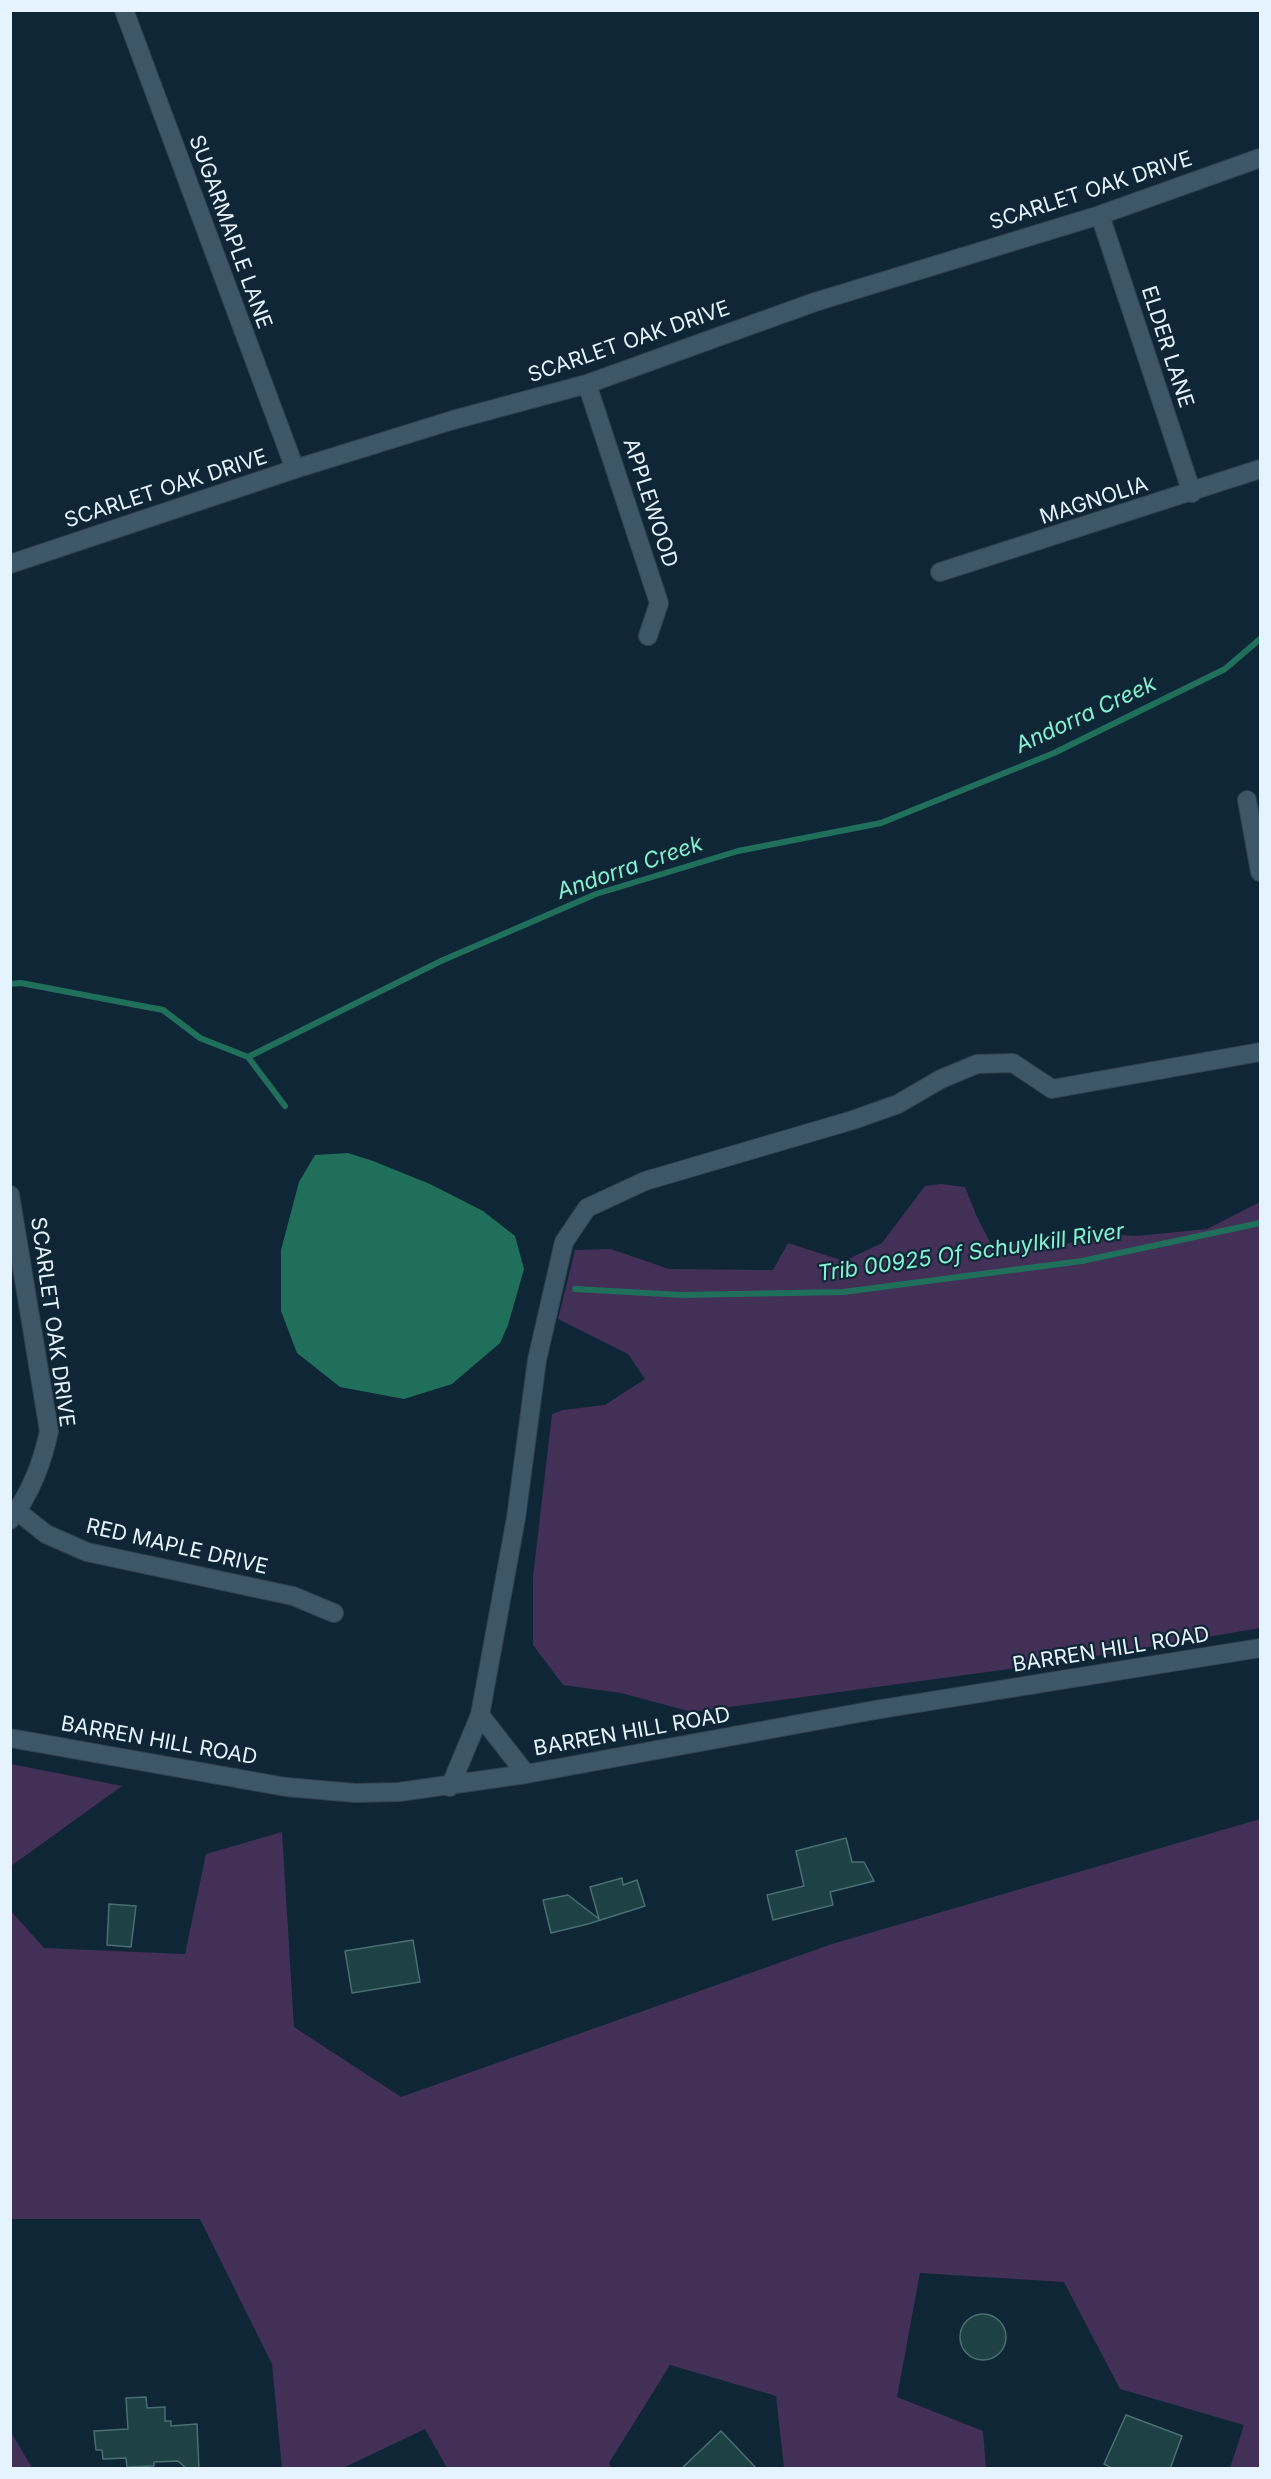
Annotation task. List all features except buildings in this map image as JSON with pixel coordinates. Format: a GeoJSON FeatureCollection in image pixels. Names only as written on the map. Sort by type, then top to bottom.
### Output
{"type":"FeatureCollection","features":[{"type":"Feature","properties":{"kind":"street","name":"SUGARMAPLE LANE"},"geometry":{"type":"LineString","coordinates":[[124,10],[295,469]]}},
{"type":"Feature","properties":{"kind":"street","name":"SCARLET OAK DRIVE"},"geometry":{"type":"LineString","coordinates":[[10,564],[295,469],[453,420],[587,384],[815,302],[1100,214],[1260,158]]}},
{"type":"Feature","properties":{"kind":"street","name":"ELDER LANE"},"geometry":{"type":"LineString","coordinates":[[1100,214],[1192,493]]}},
{"type":"Feature","properties":{"kind":"street","name":"APPLEWOOD"},"geometry":{"type":"LineString","coordinates":[[587,384],[659,603],[648,636]]}},
{"type":"Feature","properties":{"kind":"street","name":"MAGNOLIA"},"geometry":{"type":"LineString","coordinates":[[940,572],[1192,493],[1260,469]]}},
{"type":"Feature","properties":{"kind":"street"},"geometry":{"type":"LineString","coordinates":[[1247,800],[1260,872]]}},
{"type":"Feature","properties":{"kind":"street"},"geometry":{"type":"LineString","coordinates":[[450,1787],[480,1715],[516,1518],[537,1360],[564,1242],[587,1208],[645,1181],[853,1120],[898,1104],[941,1079],[977,1064],[1013,1063],[1052,1089],[1260,1052]]}},
{"type":"Feature","properties":{"kind":"street","name":"SCARLET OAK DRIVE"},"geometry":{"type":"LineString","coordinates":[[10,1195],[17,1287],[49,1431],[41,1462],[14,1516]]}},
{"type":"Feature","properties":{"kind":"street","name":"RED MAPLE DRIVE"},"geometry":{"type":"LineString","coordinates":[[14,1516],[46,1534],[87,1552],[293,1596],[334,1613]]}},
{"type":"Feature","properties":{"kind":"street","name":"BARREN HILL ROAD"},"geometry":{"type":"LineString","coordinates":[[10,1738],[300,1788],[355,1793],[399,1792],[450,1787],[875,1710],[1260,1648]]}},
{"type":"Feature","properties":{"kind":"street"},"geometry":{"type":"LineString","coordinates":[[480,1715],[526,1774]]}},
{"type":"Feature","properties":{"kind":"shaded area"},"geometry":{"type":"Polygon","coordinates":[[[348,1153],[430,1184],[483,1211],[515,1236],[524,1269],[508,1325],[500,1343],[452,1384],[404,1399],[340,1387],[297,1353],[281,1311],[281,1250],[299,1182],[315,1155],[348,1153]]]}},
{"type":"Feature","properties":{"kind":"shaded area"},"geometry":{"type":"Polygon","coordinates":[[[941,1184],[965,1187],[991,1244],[1059,1246],[1101,1234],[1137,1236],[1207,1229],[1260,1202],[1260,1628],[1061,1662],[692,1712],[621,1693],[563,1685],[533,1645],[533,1577],[552,1414],[563,1410],[605,1405],[645,1379],[628,1354],[558,1319],[575,1250],[611,1249],[669,1269],[773,1270],[788,1243],[844,1261],[882,1243],[925,1186],[941,1184]]]}},
{"type":"Feature","properties":{"kind":"shaded area"},"geometry":{"type":"Polygon","coordinates":[[[11,1764],[122,1786],[11,1866],[11,1764]]]}},
{"type":"Feature","properties":{"kind":"shaded area"},"geometry":{"type":"Polygon","coordinates":[[[1260,1819],[1260,2468],[1230,2468],[1244,2425],[1120,2389],[1064,2282],[920,2273],[897,2397],[983,2431],[986,2468],[784,2468],[776,2396],[670,2365],[609,2463],[611,2468],[447,2468],[425,2429],[343,2468],[282,2468],[272,2364],[200,2219],[11,2219],[11,1911],[44,1948],[185,1954],[206,1854],[282,1832],[294,2027],[401,2097],[832,1944],[1260,1819]]]}},
{"type":"Feature","properties":{"kind":"shaded area"},"geometry":{"type":"Polygon","coordinates":[[[11,2432],[32,2468],[11,2468],[11,2432]]]}},
{"type":"Feature","properties":{"kind":"waterway","name":"Andorra Creek"},"geometry":{"type":"LineString","coordinates":[[10,984],[21,983],[163,1010],[200,1038],[248,1057],[441,961],[596,894],[738,851],[881,823],[1054,753],[1225,669],[1260,639]]}},
{"type":"Feature","properties":{"kind":"waterway","name":"Trib 00925 Of Schuylkill River"},"geometry":{"type":"LineString","coordinates":[[248,1057],[285,1106]]}},
{"type":"Feature","properties":{"kind":"waterway","name":"Trib 00925 Of Schuylkill River"},"geometry":{"type":"LineString","coordinates":[[575,1289],[682,1295],[843,1292],[1082,1261],[1260,1223]]}}]}
